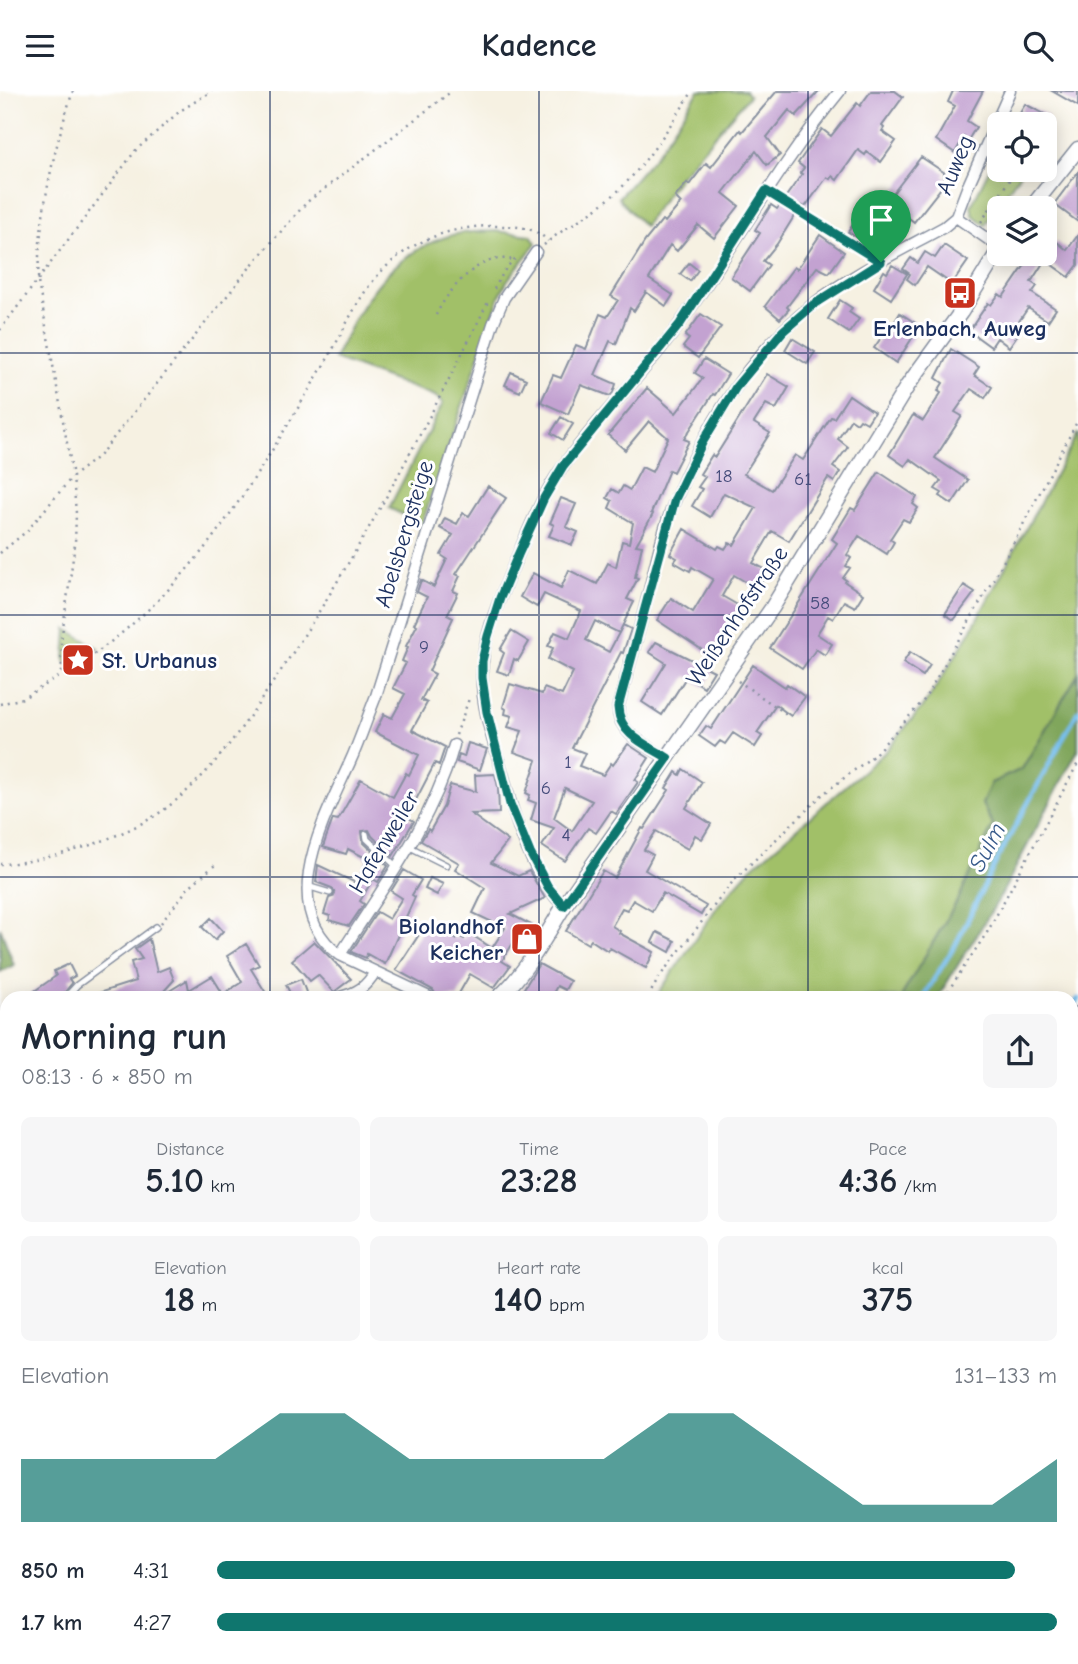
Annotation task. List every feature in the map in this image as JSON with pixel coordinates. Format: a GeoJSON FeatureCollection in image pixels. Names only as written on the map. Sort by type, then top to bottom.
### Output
{"type":"FeatureCollection","features":[{"type":"Feature","properties":{"kind":"street"},"geometry":{"type":"LineString","coordinates":[[564,906],[555,898],[536,865],[510,804],[487,712],[482,661],[500,598],[544,498],[563,466],[680,324],[766,191],[840,91]]}},
{"type":"Feature","properties":{"kind":"street","name":"Auweg"},"geometry":{"type":"LineString","coordinates":[[668,758],[628,733],[622,726],[618,707],[675,499],[702,443],[736,387],[783,331],[813,305],[881,262],[944,227],[956,217],[1010,91]]}},
{"type":"Feature","properties":{"kind":"street"},"geometry":{"type":"LineString","coordinates":[[1041,196],[1078,149]]}},
{"type":"Feature","properties":{"kind":"street","name":"Auweg"},"geometry":{"type":"LineString","coordinates":[[956,217],[987,240]]}},
{"type":"Feature","properties":{"kind":"street","name":"Abelsbergsteige"},"geometry":{"type":"LineString","coordinates":[[307,886],[318,834],[376,696],[494,324],[504,298],[536,251]]}},
{"type":"Feature","properties":{"kind":"street","name":"Weißenhofstraße"},"geometry":{"type":"LineString","coordinates":[[505,991],[772,608],[908,385],[961,312],[989,266]]}},
{"type":"Feature","properties":{"kind":"street","name":"Hafenweiler"},"geometry":{"type":"LineString","coordinates":[[340,955],[436,796],[445,778],[454,745]]}},
{"type":"Feature","properties":{"kind":"street"},"geometry":{"type":"LineString","coordinates":[[307,886],[312,915],[331,948],[340,955],[416,991]]}},
{"type":"Feature","properties":{"kind":"street"},"geometry":{"type":"LineString","coordinates":[[358,991],[375,972]]}},
{"type":"Feature","properties":{"kind":"lane"},"geometry":{"type":"LineString","coordinates":[[366,834],[367,839],[396,866]]}},
{"type":"Feature","properties":{"kind":"lane"},"geometry":{"type":"LineString","coordinates":[[408,846],[446,865]]}},
{"type":"Feature","properties":{"kind":"lane"},"geometry":{"type":"LineString","coordinates":[[307,886],[330,893]]}},
{"type":"Feature","properties":{"kind":"lane"},"geometry":{"type":"LineString","coordinates":[[72,991],[156,927]]}},
{"type":"Feature","properties":{"kind":"path"},"geometry":{"type":"LineString","coordinates":[[62,675],[61,641],[75,544],[76,513],[73,476],[38,282],[40,223],[50,170],[73,91]]}},
{"type":"Feature","properties":{"kind":"path"},"geometry":{"type":"LineString","coordinates":[[0,330],[136,150],[180,111],[212,91]]}},
{"type":"Feature","properties":{"kind":"path"},"geometry":{"type":"LineString","coordinates":[[0,553],[27,531],[73,476],[99,456],[255,261],[307,202],[452,91]]}},
{"type":"Feature","properties":{"kind":"path"},"geometry":{"type":"LineString","coordinates":[[0,704],[23,698],[94,656],[160,597],[206,546],[253,480],[363,295],[386,266],[411,246],[448,230],[510,227],[531,230],[548,241],[619,190],[649,155],[693,91]]}},
{"type":"Feature","properties":{"kind":"path"},"geometry":{"type":"LineString","coordinates":[[975,230],[1008,182]]}},
{"type":"Feature","properties":{"kind":"path"},"geometry":{"type":"LineString","coordinates":[[766,191],[881,262]]}},
{"type":"Feature","properties":{"kind":"path"},"geometry":{"type":"LineString","coordinates":[[0,864],[50,857],[139,825],[167,807],[194,784],[235,738],[314,621],[357,548],[437,404],[499,278],[513,260],[522,254],[536,251]]}},
{"type":"Feature","properties":{"kind":"path"},"geometry":{"type":"LineString","coordinates":[[436,315],[442,302],[461,278],[499,258],[513,260]]}},
{"type":"Feature","properties":{"kind":"path"},"geometry":{"type":"LineString","coordinates":[[651,991],[734,880],[822,795],[873,756],[924,700],[986,593],[1078,420]]}},
{"type":"Feature","properties":{"kind":"path"},"geometry":{"type":"LineString","coordinates":[[727,673],[788,715]]}},
{"type":"Feature","properties":{"kind":"path"},"geometry":{"type":"LineString","coordinates":[[454,745],[463,710],[482,678]]}},
{"type":"Feature","properties":{"kind":"path"},"geometry":{"type":"LineString","coordinates":[[948,991],[988,931],[1078,763]]}},
{"type":"Feature","properties":{"kind":"path"},"geometry":{"type":"LineString","coordinates":[[156,927],[189,887],[215,866]]}},
{"type":"Feature","properties":{"kind":"green space"},"geometry":{"type":"Polygon","coordinates":[[[699,91],[745,91],[749,96],[680,176],[644,226],[618,198],[656,155],[699,91]]]}},
{"type":"Feature","properties":{"kind":"green space"},"geometry":{"type":"Polygon","coordinates":[[[987,174],[987,182],[1014,182],[1005,196],[987,196],[985,225],[973,215],[971,206],[987,174]]]}},
{"type":"Feature","properties":{"kind":"green space"},"geometry":{"type":"Polygon","coordinates":[[[495,231],[531,235],[536,243],[507,281],[500,295],[422,524],[389,508],[443,403],[435,396],[334,359],[355,318],[379,283],[410,254],[429,243],[452,235],[495,231]]]}},
{"type":"Feature","properties":{"kind":"green space"},"geometry":{"type":"Polygon","coordinates":[[[1078,433],[1078,674],[1022,769],[991,783],[982,804],[993,825],[959,898],[905,991],[660,991],[719,904],[749,870],[886,751],[927,701],[969,634],[1078,433]]]}},
{"type":"Feature","properties":{"kind":"green space"},"geometry":{"type":"Polygon","coordinates":[[[67,629],[98,648],[68,665],[65,660],[67,629]]]}},
{"type":"Feature","properties":{"kind":"green space"},"geometry":{"type":"Polygon","coordinates":[[[1078,674],[1078,750],[999,899],[942,991],[905,991],[959,898],[993,825],[982,804],[991,783],[1022,769],[1078,674]]]}},
{"type":"Feature","properties":{"kind":"green space"},"geometry":{"type":"Polygon","coordinates":[[[0,927],[14,965],[0,972],[0,927]]]}},
{"type":"Feature","properties":{"kind":"building"},"geometry":{"type":"Polygon","coordinates":[[[777,91],[819,91],[796,116],[789,110],[767,137],[780,155],[767,165],[756,151],[723,193],[739,206],[714,238],[698,225],[677,251],[670,245],[649,279],[673,295],[666,306],[646,292],[634,311],[630,308],[616,344],[610,341],[595,375],[616,384],[613,393],[610,396],[581,385],[568,414],[541,402],[553,375],[561,378],[576,345],[586,349],[600,314],[607,317],[618,300],[611,296],[645,241],[662,220],[665,222],[681,203],[675,197],[687,183],[689,185],[706,163],[711,167],[740,130],[742,132],[777,91]]]}},
{"type":"Feature","properties":{"kind":"building"},"geometry":{"type":"Polygon","coordinates":[[[871,91],[895,91],[903,97],[882,126],[882,131],[896,141],[881,162],[867,152],[865,155],[858,150],[837,180],[832,176],[830,179],[827,177],[805,207],[801,205],[763,261],[769,265],[750,291],[731,277],[760,233],[755,230],[771,205],[777,209],[802,174],[800,173],[804,168],[798,163],[822,129],[831,136],[857,103],[860,106],[871,91]]]}},
{"type":"Feature","properties":{"kind":"building"},"geometry":{"type":"Polygon","coordinates":[[[953,91],[983,91],[967,121],[976,127],[968,140],[964,137],[955,153],[936,140],[955,106],[948,102],[953,91]]]}},
{"type":"Feature","properties":{"kind":"building"},"geometry":{"type":"Polygon","coordinates":[[[1052,91],[1078,91],[1078,106],[1052,91]]]}},
{"type":"Feature","properties":{"kind":"building"},"geometry":{"type":"Polygon","coordinates":[[[1025,104],[1040,112],[1021,112],[1025,104]]]}},
{"type":"Feature","properties":{"kind":"building"},"geometry":{"type":"Polygon","coordinates":[[[921,157],[945,173],[943,176],[948,179],[914,222],[909,218],[904,227],[900,224],[893,235],[880,226],[878,229],[876,227],[865,243],[848,232],[865,207],[876,215],[921,157]]]}},
{"type":"Feature","properties":{"kind":"building"},"geometry":{"type":"Polygon","coordinates":[[[1078,172],[1078,222],[1057,206],[1057,200],[1078,172]]]}},
{"type":"Feature","properties":{"kind":"building"},"geometry":{"type":"Polygon","coordinates":[[[820,235],[844,252],[829,273],[817,267],[780,319],[765,306],[794,267],[797,269],[820,235]]]}},
{"type":"Feature","properties":{"kind":"building"},"geometry":{"type":"Polygon","coordinates":[[[1078,235],[1078,265],[1069,277],[1053,266],[1057,266],[1057,242],[1067,250],[1078,235]]]}},
{"type":"Feature","properties":{"kind":"building"},"geometry":{"type":"Polygon","coordinates":[[[944,245],[968,261],[952,284],[927,267],[915,285],[907,279],[910,274],[903,269],[911,258],[918,263],[925,252],[935,258],[944,245]]]}},
{"type":"Feature","properties":{"kind":"building"},"geometry":{"type":"Polygon","coordinates":[[[689,263],[698,270],[690,281],[680,274],[689,263]]]}},
{"type":"Feature","properties":{"kind":"building"},"geometry":{"type":"Polygon","coordinates":[[[892,265],[907,274],[891,299],[874,288],[884,271],[887,273],[892,265]]]}},
{"type":"Feature","properties":{"kind":"building"},"geometry":{"type":"Polygon","coordinates":[[[1024,266],[1041,266],[1031,282],[1037,286],[1032,293],[1056,309],[1048,321],[1028,308],[1013,330],[1018,334],[1009,347],[997,338],[991,347],[969,331],[988,303],[991,305],[999,294],[1003,297],[1024,266]]]}},
{"type":"Feature","properties":{"kind":"building"},"geometry":{"type":"Polygon","coordinates":[[[840,300],[852,308],[849,312],[859,319],[849,333],[828,319],[840,300]]]}},
{"type":"Feature","properties":{"kind":"building"},"geometry":{"type":"Polygon","coordinates":[[[900,313],[920,326],[896,363],[874,348],[883,335],[886,336],[900,313]]]}},
{"type":"Feature","properties":{"kind":"building"},"geometry":{"type":"Polygon","coordinates":[[[701,314],[721,327],[698,358],[683,347],[689,339],[685,336],[701,314]]]}},
{"type":"Feature","properties":{"kind":"building"},"geometry":{"type":"Polygon","coordinates":[[[792,338],[815,352],[807,364],[785,350],[792,338]]]}},
{"type":"Feature","properties":{"kind":"building"},"geometry":{"type":"Polygon","coordinates":[[[951,349],[979,367],[974,375],[992,387],[985,398],[971,389],[955,412],[962,416],[935,458],[968,480],[952,504],[935,489],[941,481],[910,459],[905,466],[889,455],[913,415],[923,421],[941,393],[938,391],[943,383],[936,378],[951,349]]]}},
{"type":"Feature","properties":{"kind":"building"},"geometry":{"type":"Polygon","coordinates":[[[704,359],[728,374],[684,439],[689,441],[673,472],[669,470],[651,513],[653,514],[636,545],[642,546],[635,577],[638,578],[627,599],[634,602],[621,629],[623,625],[631,629],[623,653],[621,652],[572,748],[585,753],[579,766],[603,775],[628,744],[649,758],[635,780],[638,782],[616,814],[611,811],[596,833],[588,828],[565,861],[542,846],[554,828],[531,820],[536,803],[528,800],[530,795],[526,793],[537,760],[514,752],[522,731],[508,727],[512,716],[505,714],[506,709],[503,707],[510,684],[542,694],[544,688],[562,695],[573,672],[548,659],[553,648],[548,646],[555,632],[569,638],[581,611],[544,594],[537,607],[520,597],[533,573],[561,588],[569,570],[597,584],[608,563],[616,567],[622,541],[629,543],[633,523],[609,508],[612,501],[607,498],[612,489],[619,493],[623,486],[630,490],[642,467],[652,472],[668,438],[649,421],[625,450],[608,435],[647,388],[676,413],[703,378],[695,373],[704,359]],[[595,621],[586,640],[609,652],[619,633],[595,621]],[[565,788],[554,818],[572,831],[592,801],[565,788]]]}},
{"type":"Feature","properties":{"kind":"building"},"geometry":{"type":"Polygon","coordinates":[[[511,372],[526,379],[520,392],[505,385],[511,372]]]}},
{"type":"Feature","properties":{"kind":"building"},"geometry":{"type":"Polygon","coordinates":[[[767,374],[789,387],[776,409],[766,404],[754,423],[770,433],[744,474],[772,490],[795,455],[803,460],[849,395],[874,412],[867,423],[860,419],[857,423],[851,419],[838,439],[848,447],[833,467],[840,472],[834,482],[828,478],[789,541],[772,531],[753,563],[768,571],[758,589],[734,575],[722,596],[741,607],[710,655],[657,620],[671,598],[693,612],[713,579],[692,567],[690,571],[674,562],[677,558],[670,554],[684,529],[717,549],[719,546],[725,549],[729,543],[734,545],[756,508],[724,493],[710,517],[692,506],[702,489],[698,487],[705,477],[700,474],[712,455],[715,457],[767,374]]]}},
{"type":"Feature","properties":{"kind":"building"},"geometry":{"type":"Polygon","coordinates":[[[561,417],[573,424],[563,440],[551,433],[561,417]]]}},
{"type":"Feature","properties":{"kind":"building"},"geometry":{"type":"Polygon","coordinates":[[[879,472],[917,497],[913,504],[918,508],[909,522],[903,519],[890,539],[894,542],[887,554],[859,536],[847,555],[851,558],[846,566],[850,568],[843,578],[863,594],[855,607],[844,601],[833,619],[828,616],[817,634],[832,644],[825,655],[816,649],[802,669],[770,648],[837,543],[832,539],[851,508],[855,510],[879,472]]]}},
{"type":"Feature","properties":{"kind":"building"},"geometry":{"type":"Polygon","coordinates":[[[488,486],[506,498],[456,574],[460,576],[453,591],[458,593],[447,615],[453,618],[429,671],[435,674],[421,700],[427,703],[412,730],[445,747],[439,765],[435,763],[407,817],[414,821],[393,856],[369,830],[362,831],[363,842],[388,866],[378,882],[373,879],[360,901],[364,904],[349,926],[329,920],[330,916],[324,914],[329,898],[335,893],[332,888],[316,882],[318,865],[356,883],[368,859],[348,849],[346,854],[323,847],[326,838],[333,819],[338,820],[361,779],[393,797],[419,755],[375,732],[384,714],[392,718],[405,694],[393,688],[406,663],[402,661],[408,647],[406,646],[427,597],[417,592],[421,580],[434,587],[447,559],[441,555],[453,535],[440,528],[445,518],[457,524],[463,513],[469,516],[488,486]]]}},
{"type":"Feature","properties":{"kind":"building"},"geometry":{"type":"Polygon","coordinates":[[[561,498],[576,504],[566,527],[578,532],[572,545],[549,536],[554,525],[550,523],[561,498]]]}},
{"type":"Feature","properties":{"kind":"building"},"geometry":{"type":"Polygon","coordinates":[[[964,585],[975,592],[954,620],[945,614],[964,585]]]}},
{"type":"Feature","properties":{"kind":"building"},"geometry":{"type":"Polygon","coordinates":[[[511,631],[529,642],[518,661],[514,659],[509,675],[497,671],[504,653],[500,650],[511,631]]]}},
{"type":"Feature","properties":{"kind":"building"},"geometry":{"type":"Polygon","coordinates":[[[656,642],[714,671],[704,687],[687,676],[662,715],[642,702],[666,663],[649,652],[656,642]]]}},
{"type":"Feature","properties":{"kind":"building"},"geometry":{"type":"Polygon","coordinates":[[[910,652],[930,665],[923,676],[903,663],[910,652]]]}},
{"type":"Feature","properties":{"kind":"building"},"geometry":{"type":"Polygon","coordinates":[[[753,665],[805,697],[791,716],[776,705],[757,733],[762,736],[755,747],[733,733],[725,744],[720,741],[715,747],[699,736],[706,726],[711,729],[753,665]]]}},
{"type":"Feature","properties":{"kind":"building"},"geometry":{"type":"Polygon","coordinates":[[[468,743],[487,749],[480,770],[457,762],[459,755],[464,757],[468,743]]]}},
{"type":"Feature","properties":{"kind":"building"},"geometry":{"type":"Polygon","coordinates":[[[683,769],[702,782],[686,808],[711,824],[702,839],[695,835],[688,849],[656,831],[644,850],[653,855],[645,870],[706,906],[701,915],[663,893],[652,911],[633,900],[627,910],[622,908],[612,926],[620,931],[619,933],[654,952],[646,968],[610,948],[608,951],[591,940],[588,944],[566,931],[603,871],[615,878],[642,828],[644,829],[669,790],[666,788],[676,772],[680,775],[683,769]]]}},
{"type":"Feature","properties":{"kind":"building"},"geometry":{"type":"Polygon","coordinates":[[[495,774],[499,813],[471,814],[508,841],[491,863],[518,876],[529,871],[545,898],[510,914],[535,927],[526,945],[515,940],[502,961],[510,966],[494,988],[470,974],[460,991],[434,991],[396,970],[426,924],[445,937],[447,934],[456,939],[458,936],[464,939],[467,932],[492,948],[505,928],[473,913],[485,888],[455,869],[459,863],[421,841],[444,806],[450,785],[476,792],[475,775],[495,774]]]}},
{"type":"Feature","properties":{"kind":"building"},"geometry":{"type":"Polygon","coordinates":[[[404,870],[421,880],[412,895],[415,897],[385,964],[367,954],[366,958],[351,952],[377,912],[389,919],[402,898],[391,891],[404,870]]]}},
{"type":"Feature","properties":{"kind":"building"},"geometry":{"type":"Polygon","coordinates":[[[430,878],[443,884],[437,895],[425,889],[430,878]]]}},
{"type":"Feature","properties":{"kind":"building"},"geometry":{"type":"Polygon","coordinates":[[[211,918],[223,931],[215,940],[202,927],[211,918]]]}},
{"type":"Feature","properties":{"kind":"building"},"geometry":{"type":"Polygon","coordinates":[[[657,932],[675,941],[670,952],[652,942],[657,932]]]}},
{"type":"Feature","properties":{"kind":"building"},"geometry":{"type":"Polygon","coordinates":[[[149,939],[157,972],[169,967],[174,980],[164,991],[105,991],[136,981],[131,962],[142,959],[135,949],[149,939]]]}},
{"type":"Feature","properties":{"kind":"building"},"geometry":{"type":"Polygon","coordinates":[[[314,941],[351,979],[333,991],[318,975],[310,981],[292,960],[314,941]]]}},
{"type":"Feature","properties":{"kind":"building"},"geometry":{"type":"Polygon","coordinates":[[[246,944],[259,965],[251,969],[265,991],[228,991],[242,982],[227,956],[246,944]]]}},
{"type":"Feature","properties":{"kind":"building"},"geometry":{"type":"Polygon","coordinates":[[[69,964],[75,976],[69,979],[72,983],[66,991],[35,991],[56,976],[54,971],[69,964]]]}},
{"type":"Feature","properties":{"kind":"building"},"geometry":{"type":"Polygon","coordinates":[[[539,964],[570,981],[565,990],[557,986],[554,991],[523,990],[539,964]]]}},
{"type":"Feature","properties":{"kind":"building"},"geometry":{"type":"Polygon","coordinates":[[[212,976],[221,991],[169,991],[187,980],[189,990],[212,976]]]}},
{"type":"Feature","properties":{"kind":"building"},"geometry":{"type":"Polygon","coordinates":[[[301,979],[306,991],[289,991],[286,985],[301,979]]]}},
{"type":"Feature","properties":{"kind":"waterway","name":"Sulm"},"geometry":{"type":"LineString","coordinates":[[927,991],[956,944],[998,858],[1078,711]]}},
{"type":"Feature","properties":{"kind":"place","name":"Erlenbach, Auweg"},"geometry":{"type":"Point","coordinates":[960,293]}},
{"type":"Feature","properties":{"kind":"place","name":"St. Urbanus"},"geometry":{"type":"Point","coordinates":[78,660]}},
{"type":"Feature","properties":{"kind":"place","name":"Biolandhof Keicher"},"geometry":{"type":"Point","coordinates":[527,939]}},
{"type":"Feature","properties":{"kind":"route"},"geometry":{"type":"LineString","coordinates":[[766,191],[881,262],[813,305],[783,331],[736,387],[702,443],[675,499],[663,536],[618,707],[618,716],[628,733],[668,758],[564,906],[555,898],[530,853],[510,804],[487,712],[482,678],[482,661],[500,598],[544,498],[563,466],[680,324],[766,191]]}}]}
